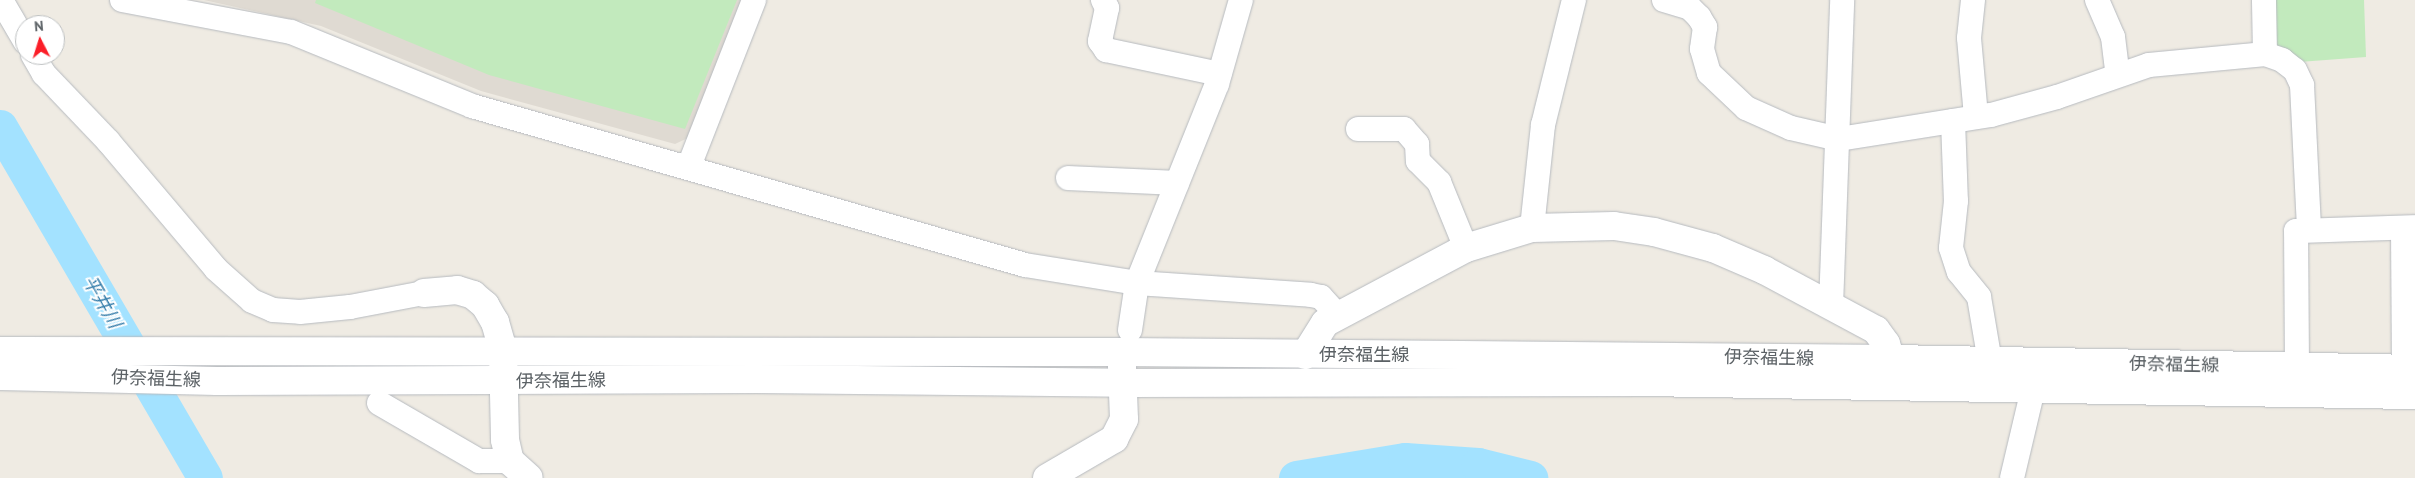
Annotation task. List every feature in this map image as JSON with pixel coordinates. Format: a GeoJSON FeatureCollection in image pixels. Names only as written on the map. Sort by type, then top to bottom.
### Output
{"type":"FeatureCollection","features":[{"type":"Feature","properties":{"kind":"main road"},"geometry":{"type":"LineString","coordinates":[[1305,355],[1320,329],[1338,316],[1466,248],[1532,228],[1614,226],[1654,232],[1713,248],[1764,270],[1876,330],[1886,344],[1890,372]]}},
{"type":"Feature","properties":{"kind":"main road"},"geometry":{"type":"LineString","coordinates":[[424,293],[457,290],[473,295],[485,305],[495,322],[503,350],[506,440],[520,469]]}},
{"type":"Feature","properties":{"kind":"main road"},"geometry":{"type":"LineString","coordinates":[[1047,478],[1114,439],[1124,419],[1123,383],[1126,341]]}},
{"type":"Feature","properties":{"kind":"main road","name":"伊奈福生線"},"geometry":{"type":"LineString","coordinates":[[0,351],[173,349],[503,350],[1126,341],[1305,355],[1890,372],[2033,389],[2415,395]]}},
{"type":"Feature","properties":{"kind":"main road","name":"伊奈福生線"},"geometry":{"type":"LineString","coordinates":[[8,376],[187,380],[504,382],[757,379],[1123,383],[1890,372],[1990,362],[2409,369]]}},
{"type":"Feature","properties":{"kind":"street"},"geometry":{"type":"LineString","coordinates":[[1,0],[15,24]]}},
{"type":"Feature","properties":{"kind":"street"},"geometry":{"type":"LineString","coordinates":[[122,0],[291,32],[472,106],[689,166],[1025,265],[1137,283],[1311,295],[1321,298],[1338,316]]}},
{"type":"Feature","properties":{"kind":"street"},"geometry":{"type":"LineString","coordinates":[[689,166],[754,0]]}},
{"type":"Feature","properties":{"kind":"street"},"geometry":{"type":"LineString","coordinates":[[1103,0],[1107,8],[1100,41],[1106,50],[1220,74]]}},
{"type":"Feature","properties":{"kind":"street"},"geometry":{"type":"LineString","coordinates":[[1126,341],[1137,283],[1220,74],[1241,0]]}},
{"type":"Feature","properties":{"kind":"street"},"geometry":{"type":"LineString","coordinates":[[1532,228],[1543,125],[1574,0]]}},
{"type":"Feature","properties":{"kind":"street"},"geometry":{"type":"LineString","coordinates":[[1664,0],[1690,8],[1699,17],[1705,27],[1702,49],[1709,73],[1746,108],[1791,128],[1839,139],[1976,117],[2057,97],[2149,65],[2193,58],[2265,54],[2282,60],[2295,70],[2302,85],[2309,228]]}},
{"type":"Feature","properties":{"kind":"street"},"geometry":{"type":"LineString","coordinates":[[1831,306],[1839,139],[1842,0]]}},
{"type":"Feature","properties":{"kind":"street"},"geometry":{"type":"LineString","coordinates":[[1972,0],[1969,38],[1976,117]]}},
{"type":"Feature","properties":{"kind":"street"},"geometry":{"type":"LineString","coordinates":[[2097,0],[2113,37],[2118,75]]}},
{"type":"Feature","properties":{"kind":"street"},"geometry":{"type":"LineString","coordinates":[[2264,0],[2265,54]]}},
{"type":"Feature","properties":{"kind":"street"},"geometry":{"type":"LineString","coordinates":[[39,65],[44,74],[108,141],[216,270],[252,301],[273,310],[300,312],[350,307],[424,293]]}},
{"type":"Feature","properties":{"kind":"street"},"geometry":{"type":"LineString","coordinates":[[1953,122],[1956,202],[1951,248],[1958,272],[1979,297],[1990,362]]}},
{"type":"Feature","properties":{"kind":"street"},"geometry":{"type":"LineString","coordinates":[[1358,129],[1404,129],[1417,144],[1418,161],[1438,182],[1466,248]]}},
{"type":"Feature","properties":{"kind":"street"},"geometry":{"type":"LineString","coordinates":[[1068,178],[1177,183]]}},
{"type":"Feature","properties":{"kind":"street"},"geometry":{"type":"LineString","coordinates":[[2297,368],[2296,231],[2309,228],[2409,228],[2409,369]]}},
{"type":"Feature","properties":{"kind":"street"},"geometry":{"type":"LineString","coordinates":[[2012,478],[2033,389]]}},
{"type":"Feature","properties":{"kind":"street"},"geometry":{"type":"LineString","coordinates":[[379,403],[479,461],[520,469]]}},
{"type":"Feature","properties":{"kind":"shaded area"},"geometry":{"type":"Polygon","coordinates":[[[204,0],[745,0],[692,136],[675,144],[481,91],[321,26],[204,0]]]}},
{"type":"Feature","properties":{"kind":"green space"},"geometry":{"type":"Polygon","coordinates":[[[316,0],[737,0],[685,129],[489,75],[315,3],[316,0]]]}},
{"type":"Feature","properties":{"kind":"green space"},"geometry":{"type":"Polygon","coordinates":[[[2268,0],[2364,0],[2366,57],[2299,62],[2270,45],[2268,0]]]}},
{"type":"Feature","properties":{"kind":"waterway","name":"平井川"},"geometry":{"type":"LineString","coordinates":[[0,127],[205,478]]}},
{"type":"Feature","properties":{"kind":"waterway","name":"平井川"},"geometry":{"type":"LineString","coordinates":[[1296,478],[1405,460],[1478,465],[1530,478]]}}]}
